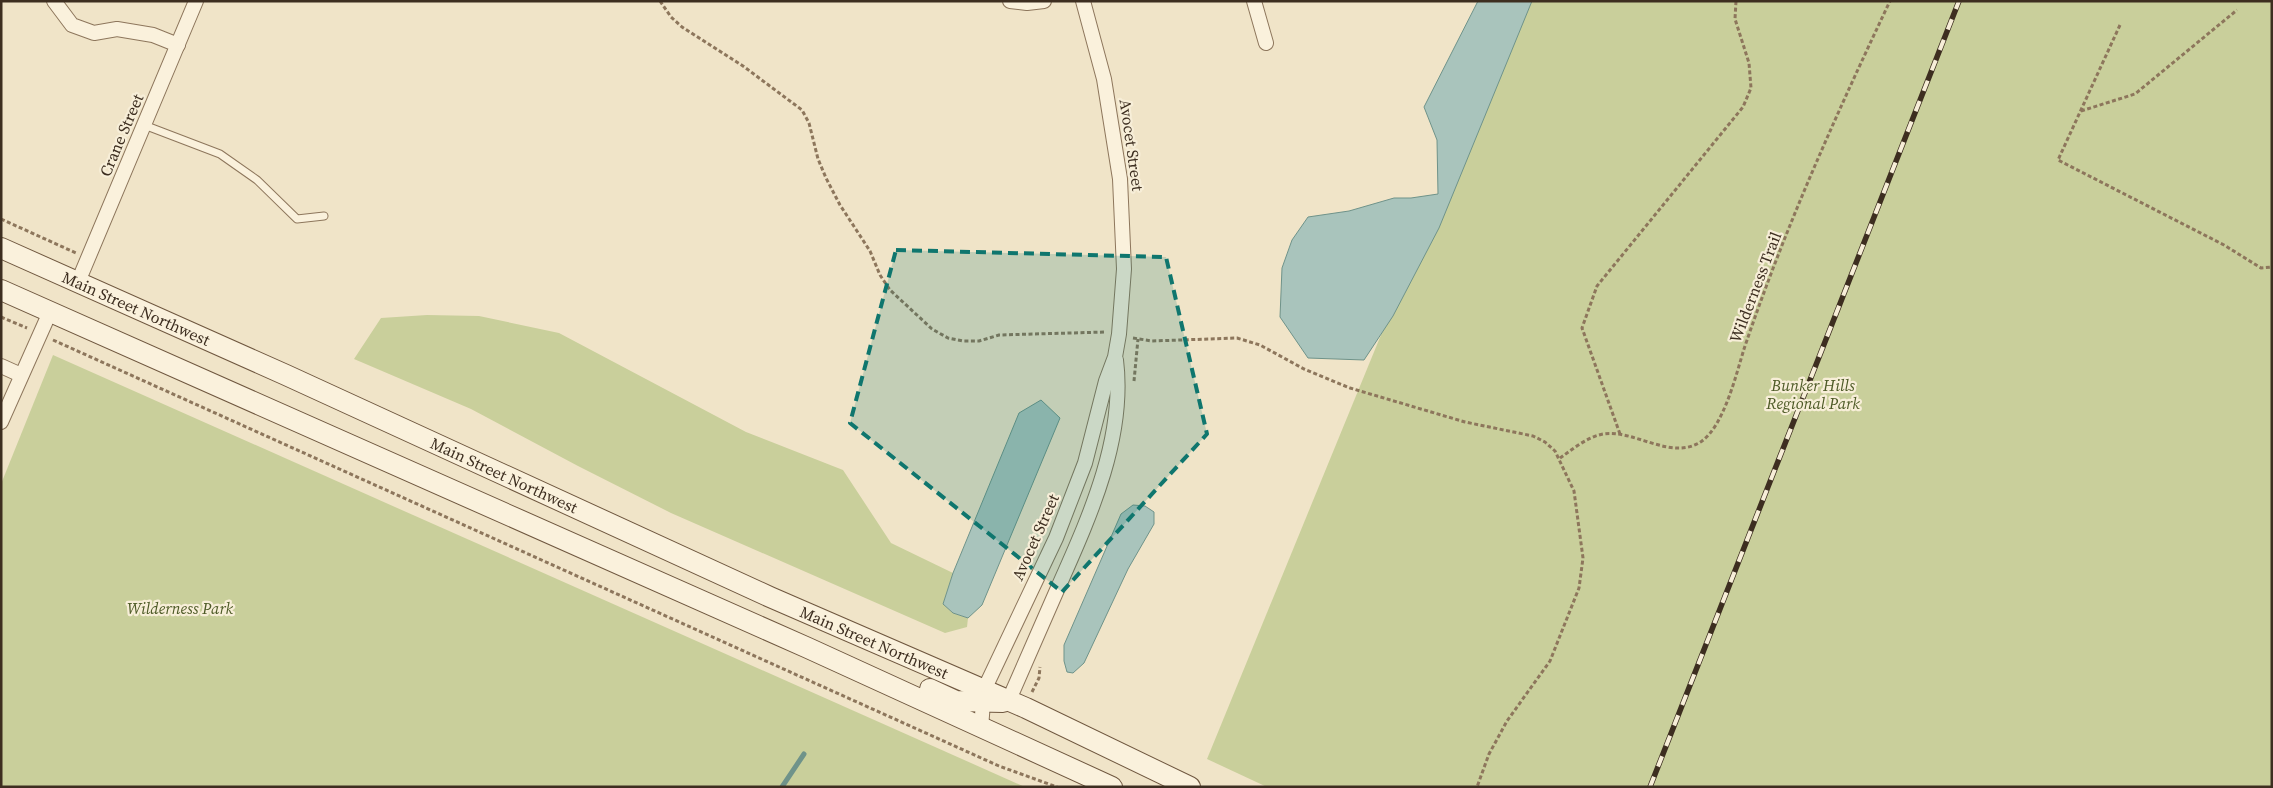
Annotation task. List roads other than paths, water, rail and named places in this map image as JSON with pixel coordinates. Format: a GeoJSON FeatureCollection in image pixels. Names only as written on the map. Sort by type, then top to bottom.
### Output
{"type":"FeatureCollection","features":[{"type":"Feature","properties":{"kind":"main road","name":"Main Street Northwest"},"geometry":{"type":"LineString","coordinates":[[1,248],[286,375],[984,696],[1026,708],[1190,787]]}},
{"type":"Feature","properties":{"kind":"main road","name":"Main Street Northwest"},"geometry":{"type":"LineString","coordinates":[[1,290],[808,648],[1112,787]]}},
{"type":"Feature","properties":{"kind":"main road","name":"Main Street Northwest"},"geometry":{"type":"LineString","coordinates":[[808,648],[840,648],[956,701],[984,696]]}},
{"type":"Feature","properties":{"kind":"street"},"geometry":{"type":"LineString","coordinates":[[54,1],[72,24],[94,33],[117,29],[153,35],[178,45]]}},
{"type":"Feature","properties":{"kind":"street","name":"Crane Street"},"geometry":{"type":"LineString","coordinates":[[78,282],[196,1]]}},
{"type":"Feature","properties":{"kind":"street"},"geometry":{"type":"LineString","coordinates":[[1010,1],[1027,3],[1044,1]]}},
{"type":"Feature","properties":{"kind":"street","name":"Avocet Street"},"geometry":{"type":"LineString","coordinates":[[981,728],[984,696],[1056,538],[1085,463],[1106,381],[1115,357],[1119,334],[1124,269],[1120,179],[1104,79],[1083,1]]}},
{"type":"Feature","properties":{"kind":"street"},"geometry":{"type":"LineString","coordinates":[[1254,1],[1266,43]]}},
{"type":"Feature","properties":{"kind":"street"},"geometry":{"type":"LineString","coordinates":[[1,422],[50,312]]}},
{"type":"Feature","properties":{"kind":"street","name":"Avocet Street"},"geometry":{"type":"LineString","coordinates":[[1008,702],[1082,532],[1109,453],[1118,380],[1115,357]]}},
{"type":"Feature","properties":{"kind":"street"},"geometry":{"type":"LineString","coordinates":[[1,366],[21,375]]}},
{"type":"Feature","properties":{"kind":"lane"},"geometry":{"type":"LineString","coordinates":[[144,125],[220,154],[257,180],[297,218],[324,216]]}},
{"type":"Feature","properties":{"kind":"water"},"geometry":{"type":"Polygon","coordinates":[[[1478,1],[1532,1],[1439,228],[1393,316],[1364,360],[1308,358],[1280,317],[1282,268],[1292,240],[1308,217],[1349,211],[1394,198],[1411,198],[1438,194],[1437,140],[1424,107],[1478,1]]]}},
{"type":"Feature","properties":{"kind":"water"},"geometry":{"type":"Polygon","coordinates":[[[1041,400],[1060,418],[982,605],[968,618],[953,613],[943,604],[953,573],[1019,413],[1041,400]]]}},
{"type":"Feature","properties":{"kind":"water"},"geometry":{"type":"Polygon","coordinates":[[[1133,505],[1145,506],[1154,512],[1154,524],[1128,569],[1084,663],[1073,673],[1067,672],[1064,661],[1064,645],[1121,514],[1133,505]]]}},
{"type":"Feature","properties":{"kind":"waterway"},"geometry":{"type":"LineString","coordinates":[[782,787],[804,754]]}},
{"type":"Feature","properties":{"kind":"railway"},"geometry":{"type":"LineString","coordinates":[[1650,787],[1959,1]]}},
{"type":"Feature","properties":{"kind":"park label","name":"Bunker Hills Regional Park"},"geometry":{"type":"Point","coordinates":[1813,394]}},
{"type":"Feature","properties":{"kind":"park label","name":"Wilderness Park"},"geometry":{"type":"Point","coordinates":[180,608]}}]}
